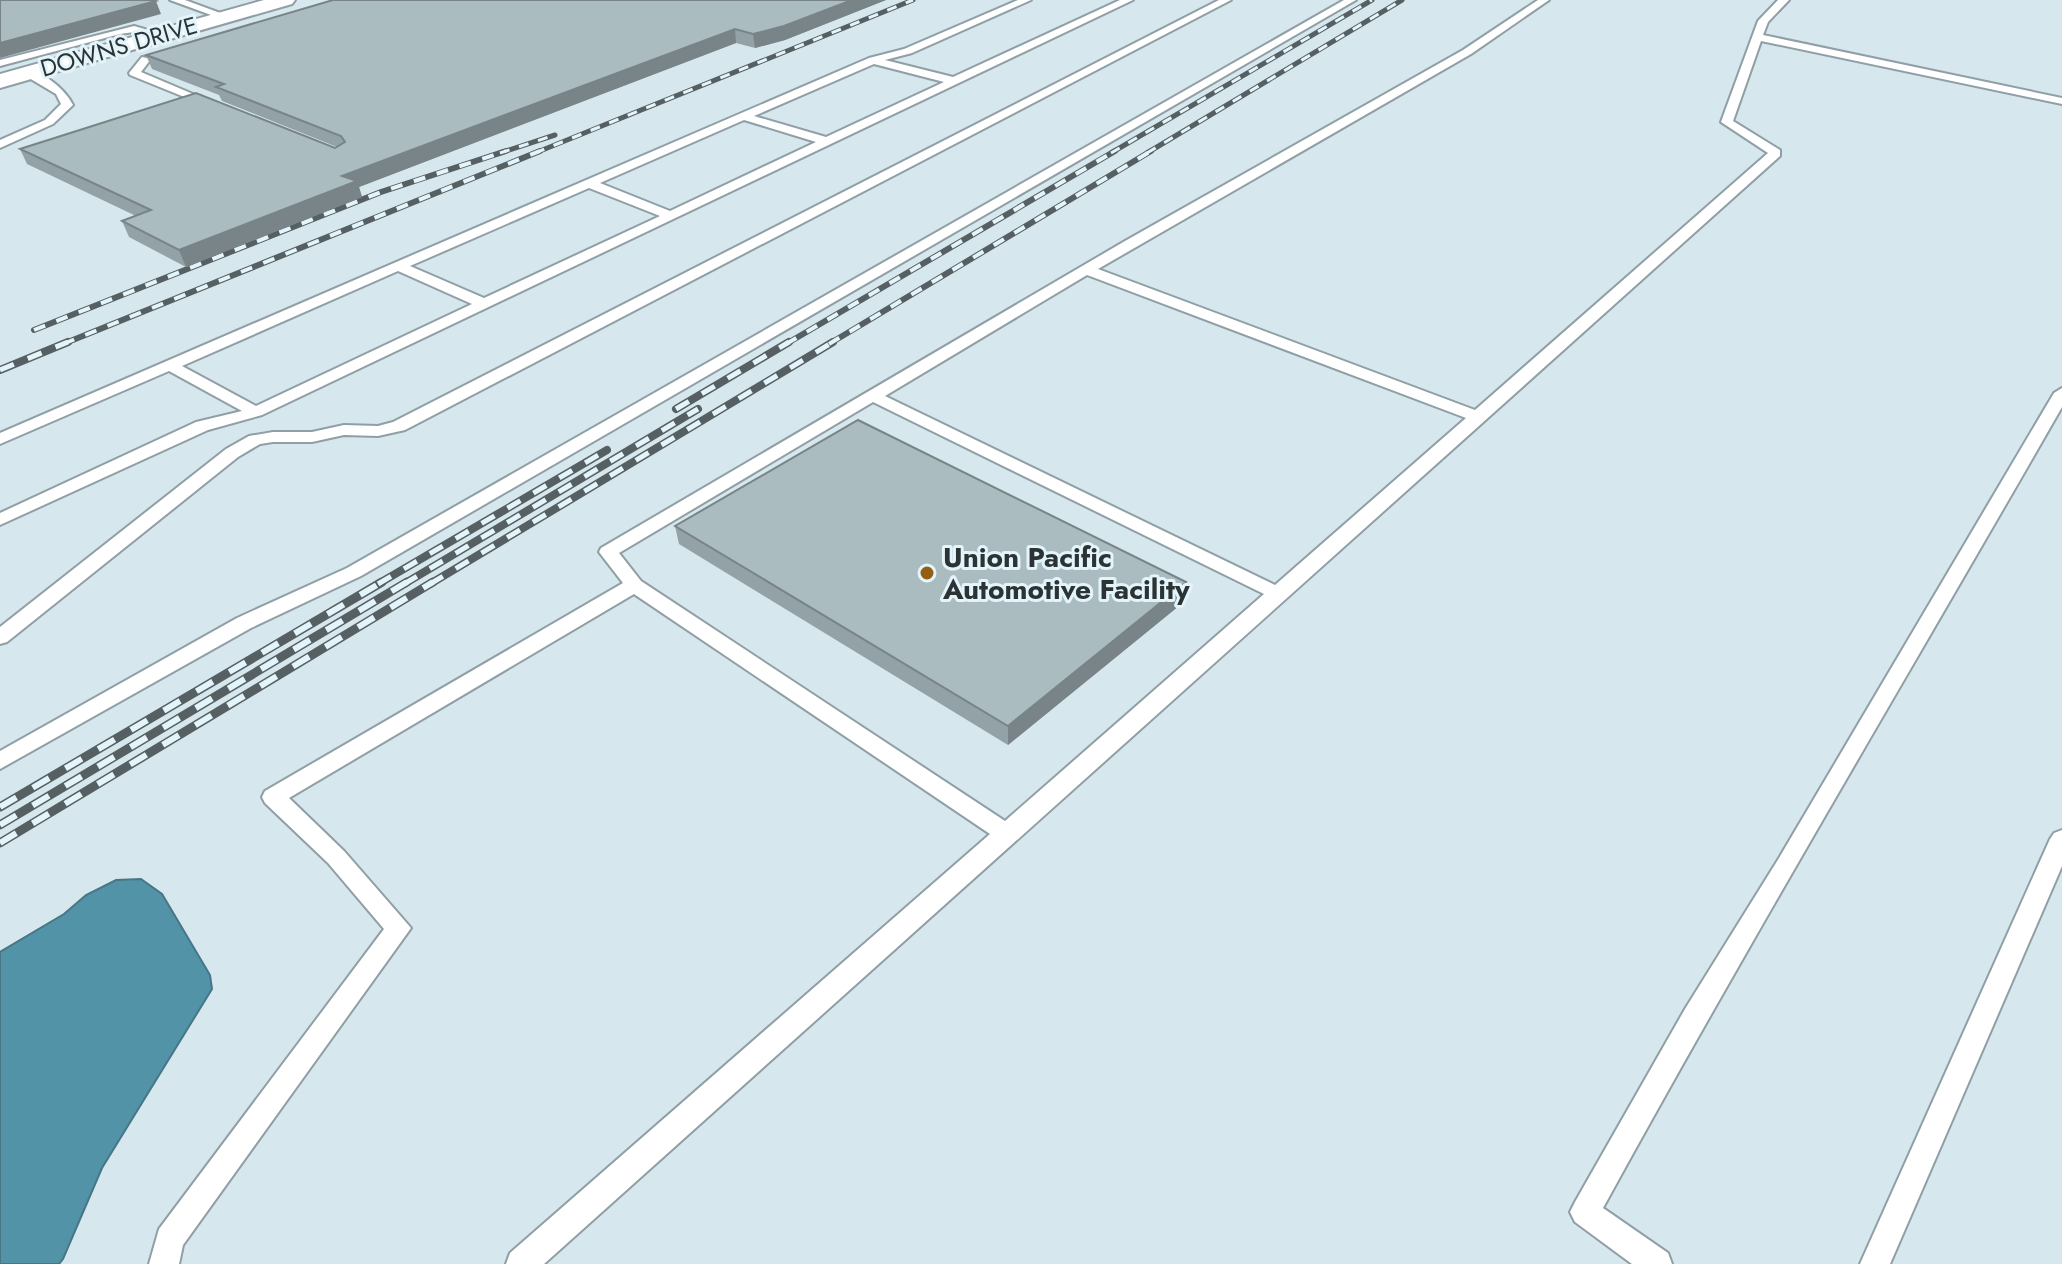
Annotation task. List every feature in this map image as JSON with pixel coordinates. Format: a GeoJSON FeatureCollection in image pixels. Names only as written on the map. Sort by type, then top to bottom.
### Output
{"type":"FeatureCollection","features":[{"type":"Feature","properties":{"kind":"street","name":"DOWNS DRIVE"},"geometry":{"type":"LineString","coordinates":[[0,81],[117,48],[160,45],[226,17],[285,0]]}},
{"type":"Feature","properties":{"kind":"lane"},"geometry":{"type":"LineString","coordinates":[[175,0],[226,17]]}},
{"type":"Feature","properties":{"kind":"lane"},"geometry":{"type":"LineString","coordinates":[[0,439],[873,60],[908,51],[1026,0]]}},
{"type":"Feature","properties":{"kind":"lane"},"geometry":{"type":"LineString","coordinates":[[0,520],[202,426],[256,412],[1128,0]]}},
{"type":"Feature","properties":{"kind":"lane"},"geometry":{"type":"LineString","coordinates":[[0,637],[232,453],[255,440],[312,437],[344,430],[378,431],[399,426],[1226,0]]}},
{"type":"Feature","properties":{"kind":"lane"},"geometry":{"type":"LineString","coordinates":[[0,761],[244,623],[354,572],[1351,0]]}},
{"type":"Feature","properties":{"kind":"lane"},"geometry":{"type":"LineString","coordinates":[[1008,834],[634,585],[608,552],[1087,270],[1467,52],[1544,0]]}},
{"type":"Feature","properties":{"kind":"lane"},"geometry":{"type":"LineString","coordinates":[[521,1264],[1776,153],[1727,122],[1763,21],[1784,0]]}},
{"type":"Feature","properties":{"kind":"lane"},"geometry":{"type":"LineString","coordinates":[[0,63],[134,29],[160,45],[134,73],[222,109]]}},
{"type":"Feature","properties":{"kind":"lane"},"geometry":{"type":"LineString","coordinates":[[1758,37],[2062,101]]}},
{"type":"Feature","properties":{"kind":"lane"},"geometry":{"type":"LineString","coordinates":[[117,48],[146,59]]}},
{"type":"Feature","properties":{"kind":"lane"},"geometry":{"type":"LineString","coordinates":[[873,60],[954,81]]}},
{"type":"Feature","properties":{"kind":"lane"},"geometry":{"type":"LineString","coordinates":[[0,144],[49,122],[67,105],[61,92],[28,73]]}},
{"type":"Feature","properties":{"kind":"lane"},"geometry":{"type":"LineString","coordinates":[[743,116],[827,141]]}},
{"type":"Feature","properties":{"kind":"lane"},"geometry":{"type":"LineString","coordinates":[[588,183],[670,215]]}},
{"type":"Feature","properties":{"kind":"lane"},"geometry":{"type":"LineString","coordinates":[[398,266],[484,304]]}},
{"type":"Feature","properties":{"kind":"lane"},"geometry":{"type":"LineString","coordinates":[[1087,270],[1478,417]]}},
{"type":"Feature","properties":{"kind":"lane"},"geometry":{"type":"LineString","coordinates":[[169,365],[256,412]]}},
{"type":"Feature","properties":{"kind":"lane"},"geometry":{"type":"LineString","coordinates":[[1657,1264],[1585,1212],[1694,1017],[1787,865],[2062,393]]}},
{"type":"Feature","properties":{"kind":"lane"},"geometry":{"type":"LineString","coordinates":[[873,396],[1279,594]]}},
{"type":"Feature","properties":{"kind":"lane"},"geometry":{"type":"LineString","coordinates":[[164,1264],[170,1239],[399,928],[336,857],[273,797],[634,585]]}},
{"type":"Feature","properties":{"kind":"lane"},"geometry":{"type":"LineString","coordinates":[[1875,1264],[2062,839]]}},
{"type":"Feature","properties":{"kind":"water"},"geometry":{"type":"Polygon","coordinates":[[[141,879],[162,894],[210,975],[212,989],[102,1168],[63,1259],[59,1264],[0,1264],[0,952],[64,914],[86,895],[116,880],[141,879]]]}},
{"type":"Feature","properties":{"kind":"building"},"geometry":{"type":"Polygon","coordinates":[[[0,0],[153,0],[156,1],[0,43],[0,0]]]}},
{"type":"Feature","properties":{"kind":"building"},"geometry":{"type":"Polygon","coordinates":[[[333,0],[852,0],[784,26],[753,34],[735,29],[342,176],[357,181],[179,250],[122,221],[151,210],[20,149],[196,93],[335,148],[345,142],[341,136],[216,87],[224,84],[146,55],[333,0]]]}},
{"type":"Feature","properties":{"kind":"building","name":"Union Pacific Automotive Facility"},"geometry":{"type":"Polygon","coordinates":[[[858,420],[1186,582],[1008,726],[675,526],[858,420]]]}},
{"type":"Feature","properties":{"kind":"railway"},"geometry":{"type":"LineString","coordinates":[[535,153],[913,0]]}},
{"type":"Feature","properties":{"kind":"railway"},"geometry":{"type":"LineString","coordinates":[[1111,153],[1372,0]]}},
{"type":"Feature","properties":{"kind":"railway"},"geometry":{"type":"LineString","coordinates":[[1147,153],[1402,0]]}},
{"type":"Feature","properties":{"kind":"railway"},"geometry":{"type":"LineString","coordinates":[[500,153],[555,135]]}},
{"type":"Feature","properties":{"kind":"railway"},"geometry":{"type":"LineString","coordinates":[[34,330],[381,192],[506,151]]}},
{"type":"Feature","properties":{"kind":"railway"},"geometry":{"type":"LineString","coordinates":[[63,344],[540,151]]}},
{"type":"Feature","properties":{"kind":"railway"},"geometry":{"type":"LineString","coordinates":[[786,344],[1115,151]]}},
{"type":"Feature","properties":{"kind":"railway"},"geometry":{"type":"LineString","coordinates":[[829,344],[1151,151]]}},
{"type":"Feature","properties":{"kind":"railway"},"geometry":{"type":"LineString","coordinates":[[0,370],[68,342]]}},
{"type":"Feature","properties":{"kind":"railway"},"geometry":{"type":"LineString","coordinates":[[676,409],[789,342]]}},
{"type":"Feature","properties":{"kind":"railway"},"geometry":{"type":"LineString","coordinates":[[430,584],[833,342]]}},
{"type":"Feature","properties":{"kind":"railway"},"geometry":{"type":"LineString","coordinates":[[404,584],[698,409]]}},
{"type":"Feature","properties":{"kind":"railway"},"geometry":{"type":"LineString","coordinates":[[378,584],[607,450]]}},
{"type":"Feature","properties":{"kind":"railway"},"geometry":{"type":"LineString","coordinates":[[0,807],[382,582]]}},
{"type":"Feature","properties":{"kind":"railway"},"geometry":{"type":"LineString","coordinates":[[0,825],[407,582]]}},
{"type":"Feature","properties":{"kind":"railway"},"geometry":{"type":"LineString","coordinates":[[0,843],[433,582]]}},
{"type":"Feature","properties":{"kind":"place","name":"Union Pacific Automotive Facility"},"geometry":{"type":"Point","coordinates":[927,573]}}]}
